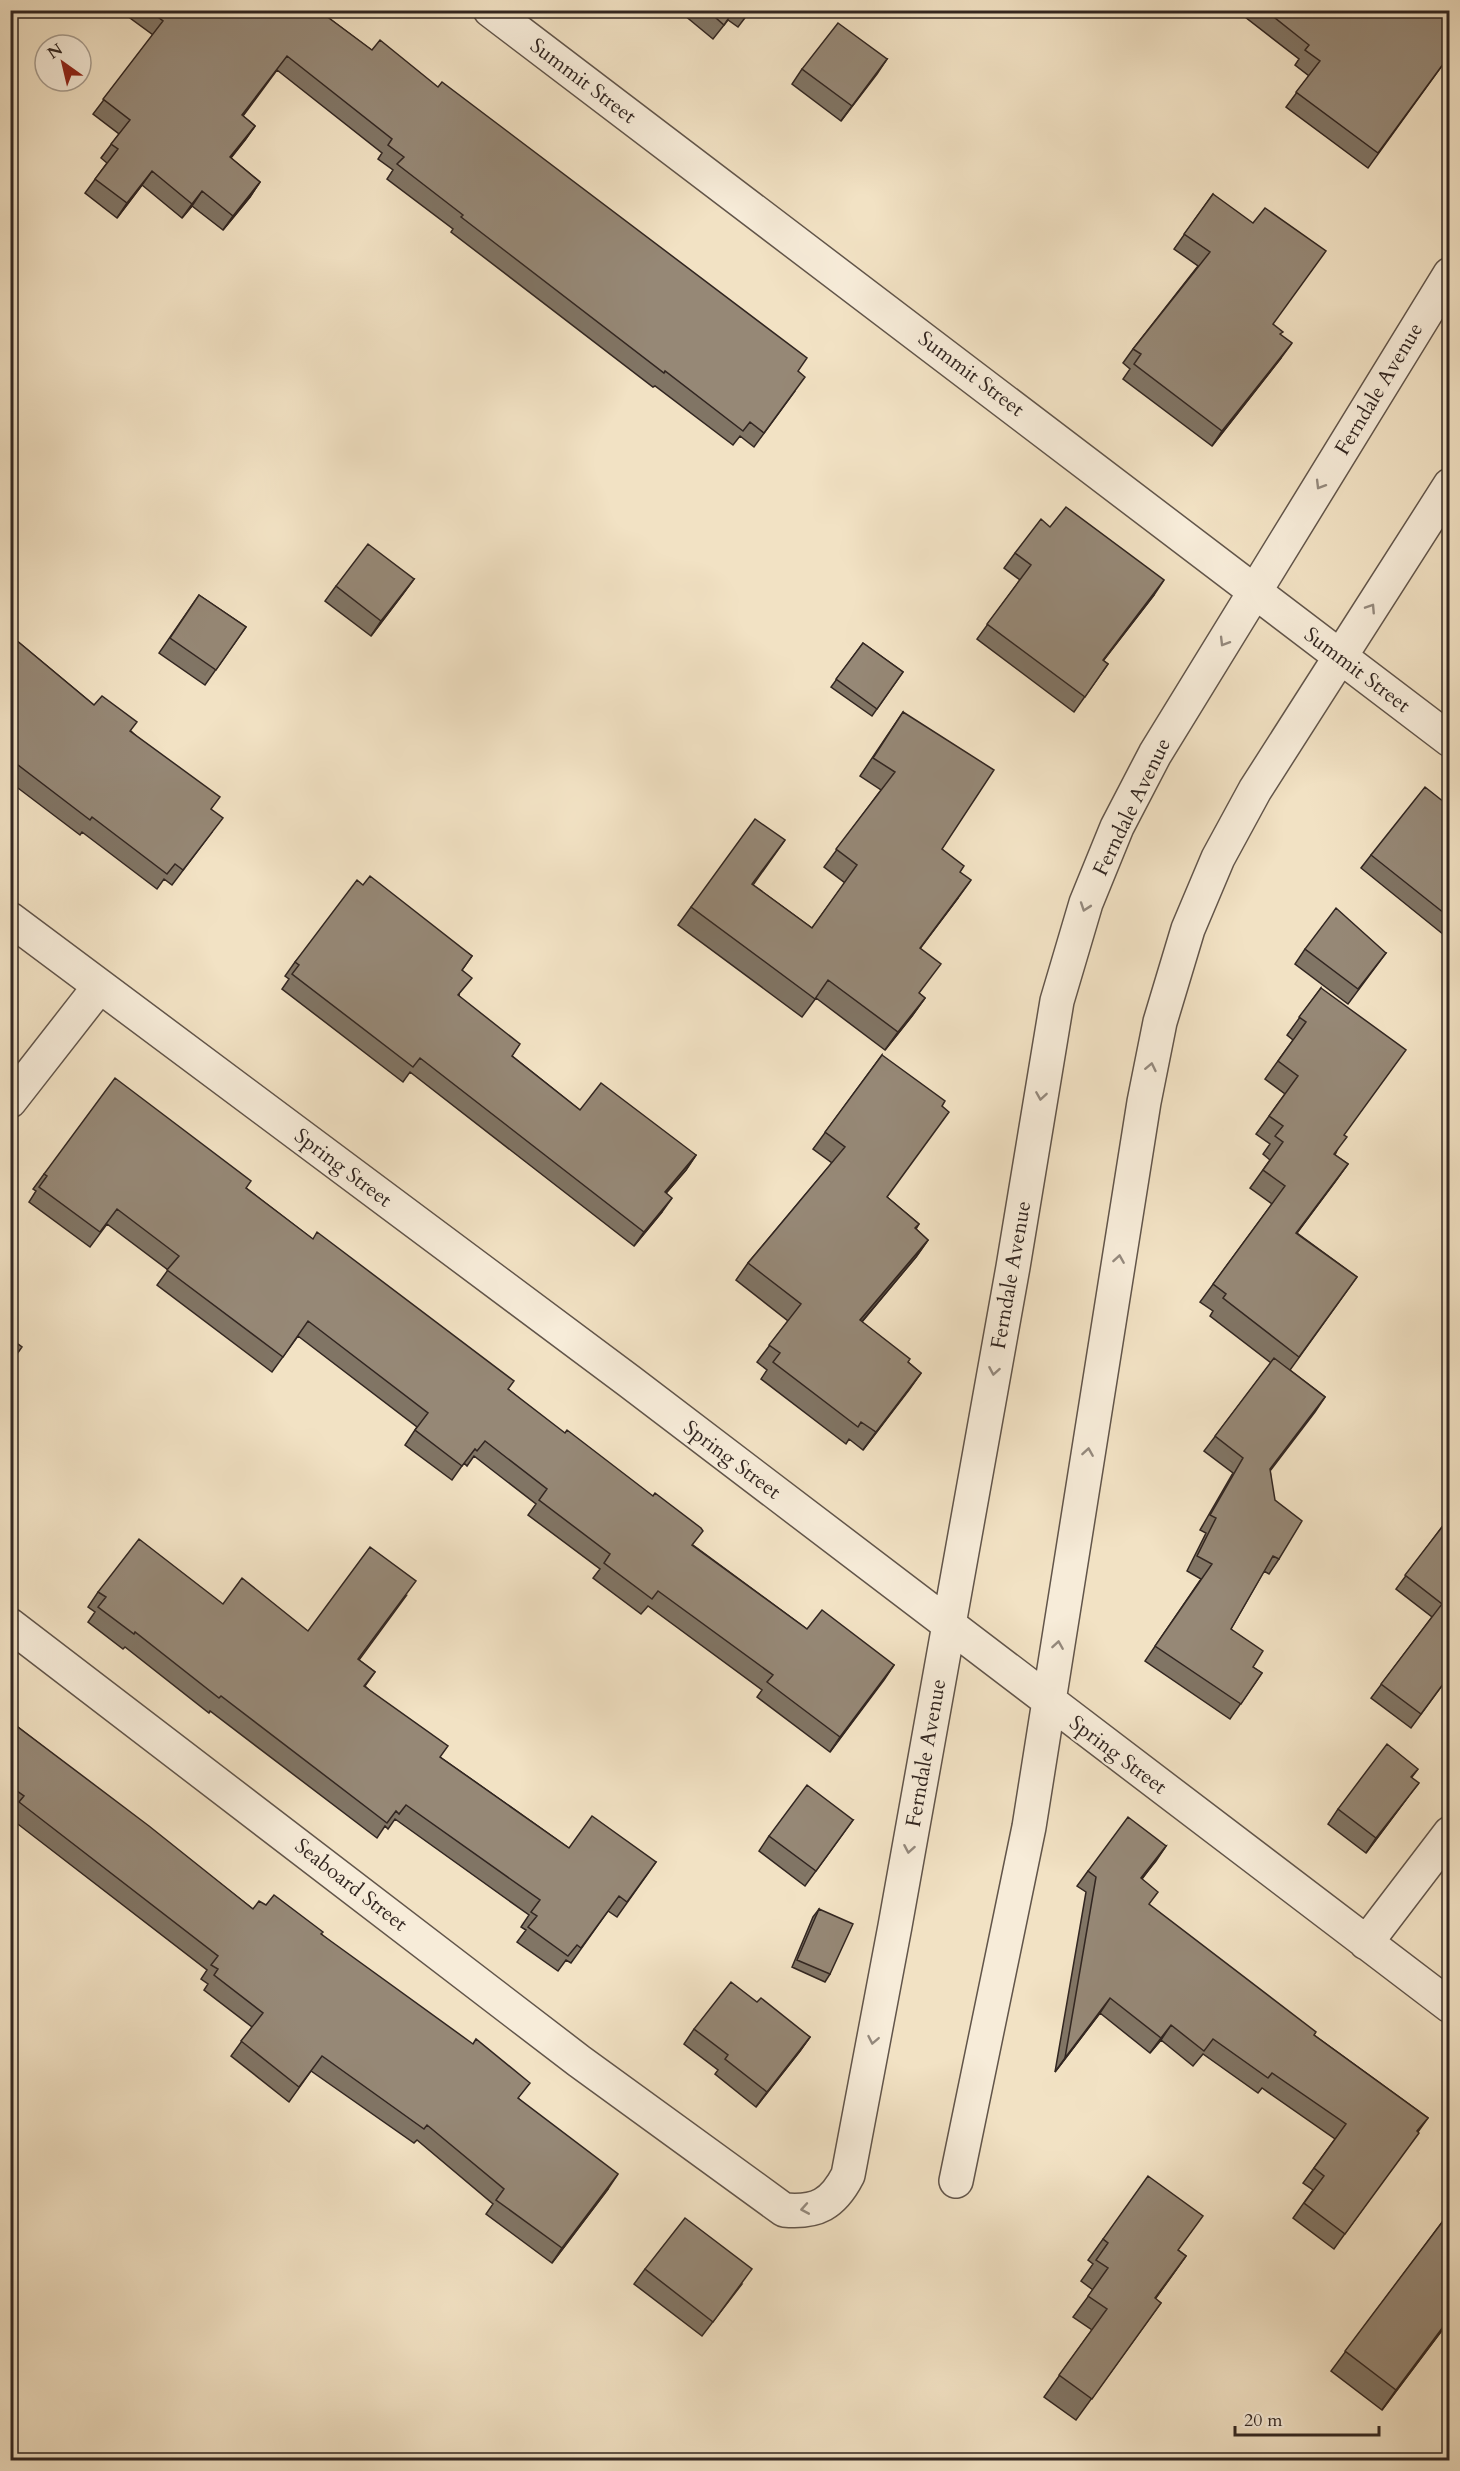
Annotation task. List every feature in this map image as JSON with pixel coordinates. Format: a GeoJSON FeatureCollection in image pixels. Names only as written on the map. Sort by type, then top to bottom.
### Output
{"type":"FeatureCollection","features":[{"type":"Feature","properties":{"kind":"street","name":"Summit Street"},"geometry":{"type":"LineString","coordinates":[[490,10],[1057,439],[1449,740]]}},
{"type":"Feature","properties":{"kind":"street","name":"Ferndale Avenue"},"geometry":{"type":"LineString","coordinates":[[693,2143],[784,2210],[803,2211],[825,2204],[839,2192],[848,2175],[1012,1267],[1057,1001],[1086,903],[1118,827],[1155,754],[1449,274]]}},
{"type":"Feature","properties":{"kind":"street"},"geometry":{"type":"LineString","coordinates":[[956,2181],[1029,1827],[1142,1113],[1160,1022],[1188,929],[1218,858],[1255,789],[1449,485]]}},
{"type":"Feature","properties":{"kind":"street","name":"Spring Street"},"geometry":{"type":"LineString","coordinates":[[10,919],[629,1382],[1449,2006]]}},
{"type":"Feature","properties":{"kind":"street"},"geometry":{"type":"LineString","coordinates":[[10,1101],[99,987]]}},
{"type":"Feature","properties":{"kind":"street","name":"Seaboard Street"},"geometry":{"type":"LineString","coordinates":[[10,1625],[579,2061],[693,2143]]}},
{"type":"Feature","properties":{"kind":"street"},"geometry":{"type":"LineString","coordinates":[[1366,1943],[1449,1833]]}},
{"type":"Feature","properties":{"kind":"building"},"geometry":{"type":"Polygon","coordinates":[[[149,10],[318,10],[372,50],[380,40],[438,87],[442,82],[807,358],[798,371],[805,377],[764,433],[750,422],[743,431],[461,217],[463,215],[397,164],[404,157],[388,145],[392,139],[287,56],[242,115],[255,126],[230,157],[260,182],[233,216],[202,191],[192,204],[152,171],[127,203],[95,179],[118,149],[111,144],[130,120],[103,99],[163,21],[149,10]]]}},
{"type":"Feature","properties":{"kind":"building"},"geometry":{"type":"Polygon","coordinates":[[[707,10],[734,10],[724,25],[707,10]]]}},
{"type":"Feature","properties":{"kind":"building"},"geometry":{"type":"Polygon","coordinates":[[[1265,10],[1449,10],[1449,56],[1378,153],[1296,92],[1320,61],[1305,50],[1309,45],[1265,10]]]}},
{"type":"Feature","properties":{"kind":"building"},"geometry":{"type":"Polygon","coordinates":[[[838,23],[887,59],[852,106],[802,69],[838,23]]]}},
{"type":"Feature","properties":{"kind":"building"},"geometry":{"type":"Polygon","coordinates":[[[1213,194],[1253,223],[1265,208],[1326,251],[1273,324],[1283,332],[1280,334],[1292,343],[1222,431],[1134,364],[1141,354],[1133,349],[1210,252],[1184,234],[1213,194]]]}},
{"type":"Feature","properties":{"kind":"building"},"geometry":{"type":"Polygon","coordinates":[[[1066,507],[1164,580],[1103,660],[1108,664],[1085,697],[987,624],[1031,565],[1015,553],[1041,519],[1050,527],[1066,507]]]}},
{"type":"Feature","properties":{"kind":"building"},"geometry":{"type":"Polygon","coordinates":[[[368,544],[414,579],[381,621],[336,586],[368,544]]]}},
{"type":"Feature","properties":{"kind":"building"},"geometry":{"type":"Polygon","coordinates":[[[199,595],[246,627],[216,670],[170,638],[199,595]]]}},
{"type":"Feature","properties":{"kind":"building"},"geometry":{"type":"Polygon","coordinates":[[[10,635],[94,705],[102,696],[137,722],[130,731],[220,797],[211,809],[223,818],[183,870],[175,864],[167,874],[92,817],[90,820],[14,762],[10,762],[10,635]]]}},
{"type":"Feature","properties":{"kind":"building"},"geometry":{"type":"Polygon","coordinates":[[[863,643],[903,672],[877,709],[836,679],[863,643]]]}},
{"type":"Feature","properties":{"kind":"building"},"geometry":{"type":"Polygon","coordinates":[[[903,712],[994,770],[942,849],[964,866],[960,872],[971,880],[920,948],[941,964],[919,993],[925,998],[898,1032],[828,980],[815,999],[691,907],[755,819],[785,840],[752,884],[812,928],[857,865],[836,849],[895,772],[873,758],[903,712]]]}},
{"type":"Feature","properties":{"kind":"building"},"geometry":{"type":"Polygon","coordinates":[[[1425,787],[1449,806],[1449,917],[1371,855],[1425,787]]]}},
{"type":"Feature","properties":{"kind":"building"},"geometry":{"type":"Polygon","coordinates":[[[370,876],[472,956],[462,970],[472,978],[458,995],[520,1044],[512,1056],[580,1110],[601,1083],[696,1155],[665,1192],[672,1198],[644,1232],[420,1058],[413,1067],[292,974],[299,965],[295,962],[357,880],[363,885],[370,876]]]}},
{"type":"Feature","properties":{"kind":"building"},"geometry":{"type":"Polygon","coordinates":[[[1336,908],[1386,953],[1358,989],[1305,949],[1336,908]]]}},
{"type":"Feature","properties":{"kind":"building"},"geometry":{"type":"Polygon","coordinates":[[[1321,988],[1406,1050],[1344,1135],[1347,1137],[1334,1154],[1348,1164],[1296,1233],[1357,1277],[1299,1357],[1223,1298],[1226,1294],[1213,1284],[1285,1186],[1263,1170],[1283,1142],[1275,1136],[1283,1126],[1269,1116],[1298,1076],[1278,1061],[1306,1022],[1299,1017],[1321,988]]]}},
{"type":"Feature","properties":{"kind":"building"},"geometry":{"type":"Polygon","coordinates":[[[882,1055],[945,1101],[942,1106],[949,1112],[887,1197],[919,1224],[915,1228],[928,1240],[860,1320],[910,1359],[908,1362],[921,1373],[876,1432],[861,1422],[858,1427],[773,1362],[780,1353],[769,1345],[801,1304],[748,1263],[845,1147],[825,1132],[882,1055]]]}},
{"type":"Feature","properties":{"kind":"building"},"geometry":{"type":"Polygon","coordinates":[[[115,1078],[251,1181],[246,1188],[313,1239],[317,1232],[514,1381],[508,1389],[565,1433],[567,1430],[653,1496],[655,1493],[701,1528],[703,1531],[692,1545],[807,1629],[822,1610],[894,1665],[840,1737],[767,1682],[773,1675],[658,1591],[652,1599],[604,1563],[610,1554],[539,1500],[547,1489],[485,1441],[477,1451],[475,1449],[462,1466],[415,1430],[428,1413],[308,1321],[283,1357],[167,1270],[179,1256],[117,1209],[100,1232],[39,1187],[47,1176],[44,1174],[115,1078]]]}},
{"type":"Feature","properties":{"kind":"building"},"geometry":{"type":"Polygon","coordinates":[[[10,1338],[22,1347],[10,1364],[10,1338]]]}},
{"type":"Feature","properties":{"kind":"building"},"geometry":{"type":"Polygon","coordinates":[[[1274,1358],[1325,1397],[1270,1469],[1275,1500],[1302,1521],[1279,1559],[1273,1556],[1231,1629],[1263,1651],[1253,1667],[1262,1673],[1241,1704],[1155,1646],[1212,1564],[1197,1556],[1216,1518],[1210,1515],[1243,1458],[1215,1436],[1274,1358]]]}},
{"type":"Feature","properties":{"kind":"building"},"geometry":{"type":"Polygon","coordinates":[[[1442,1527],[1449,1533],[1449,1676],[1421,1714],[1381,1684],[1442,1604],[1405,1575],[1442,1527]]]}},
{"type":"Feature","properties":{"kind":"building"},"geometry":{"type":"Polygon","coordinates":[[[139,1539],[223,1604],[242,1578],[308,1631],[370,1547],[416,1581],[358,1659],[375,1672],[364,1686],[448,1746],[440,1757],[569,1848],[592,1816],[656,1862],[627,1902],[619,1896],[581,1948],[577,1945],[568,1956],[528,1927],[537,1916],[531,1912],[540,1900],[406,1805],[399,1814],[396,1811],[387,1823],[221,1696],[219,1698],[135,1632],[134,1634],[98,1607],[106,1597],[98,1592],[139,1539]]]}},
{"type":"Feature","properties":{"kind":"building"},"geometry":{"type":"Polygon","coordinates":[[[10,1715],[17,1720],[14,1724],[149,1826],[253,1909],[259,1901],[266,1905],[274,1895],[323,1932],[321,1934],[473,2044],[476,2039],[530,2083],[518,2098],[618,2174],[562,2248],[496,2200],[504,2189],[427,2125],[424,2129],[322,2056],[299,2087],[241,2041],[263,2013],[214,1975],[218,1969],[211,1965],[218,1956],[19,1802],[24,1796],[10,1786],[10,1715]]]}},
{"type":"Feature","properties":{"kind":"building"},"geometry":{"type":"Polygon","coordinates":[[[1387,1744],[1418,1769],[1411,1777],[1419,1783],[1376,1838],[1338,1809],[1387,1744]]]}},
{"type":"Feature","properties":{"kind":"building"},"geometry":{"type":"Polygon","coordinates":[[[807,1785],[853,1820],[816,1871],[769,1836],[807,1785]]]}},
{"type":"Feature","properties":{"kind":"building"},"geometry":{"type":"Polygon","coordinates":[[[1128,1817],[1166,1846],[1141,1878],[1158,1892],[1149,1904],[1316,2032],[1314,2035],[1428,2118],[1345,2234],[1304,2203],[1324,2176],[1314,2168],[1346,2124],[1272,2073],[1268,2078],[1213,2039],[1204,2051],[1171,2025],[1161,2038],[1110,1998],[1065,2058],[1096,1877],[1088,1871],[1128,1817]]]}},
{"type":"Feature","properties":{"kind":"building"},"geometry":{"type":"Polygon","coordinates":[[[819,1909],[853,1924],[830,1974],[797,1960],[819,1909]]]}},
{"type":"Feature","properties":{"kind":"building"},"geometry":{"type":"Polygon","coordinates":[[[731,1982],[757,2002],[761,1998],[810,2037],[767,2092],[725,2059],[728,2055],[694,2029],[731,1982]]]}},
{"type":"Feature","properties":{"kind":"building"},"geometry":{"type":"Polygon","coordinates":[[[1148,2176],[1203,2216],[1178,2250],[1186,2256],[1155,2298],[1161,2303],[1092,2399],[1059,2375],[1107,2309],[1088,2296],[1108,2268],[1096,2260],[1108,2243],[1103,2239],[1148,2176]]]}},
{"type":"Feature","properties":{"kind":"building"},"geometry":{"type":"Polygon","coordinates":[[[1449,2213],[1449,2319],[1396,2390],[1345,2351],[1449,2213]]]}},
{"type":"Feature","properties":{"kind":"building"},"geometry":{"type":"Polygon","coordinates":[[[685,2218],[752,2269],[713,2322],[645,2269],[685,2218]]]}}]}
